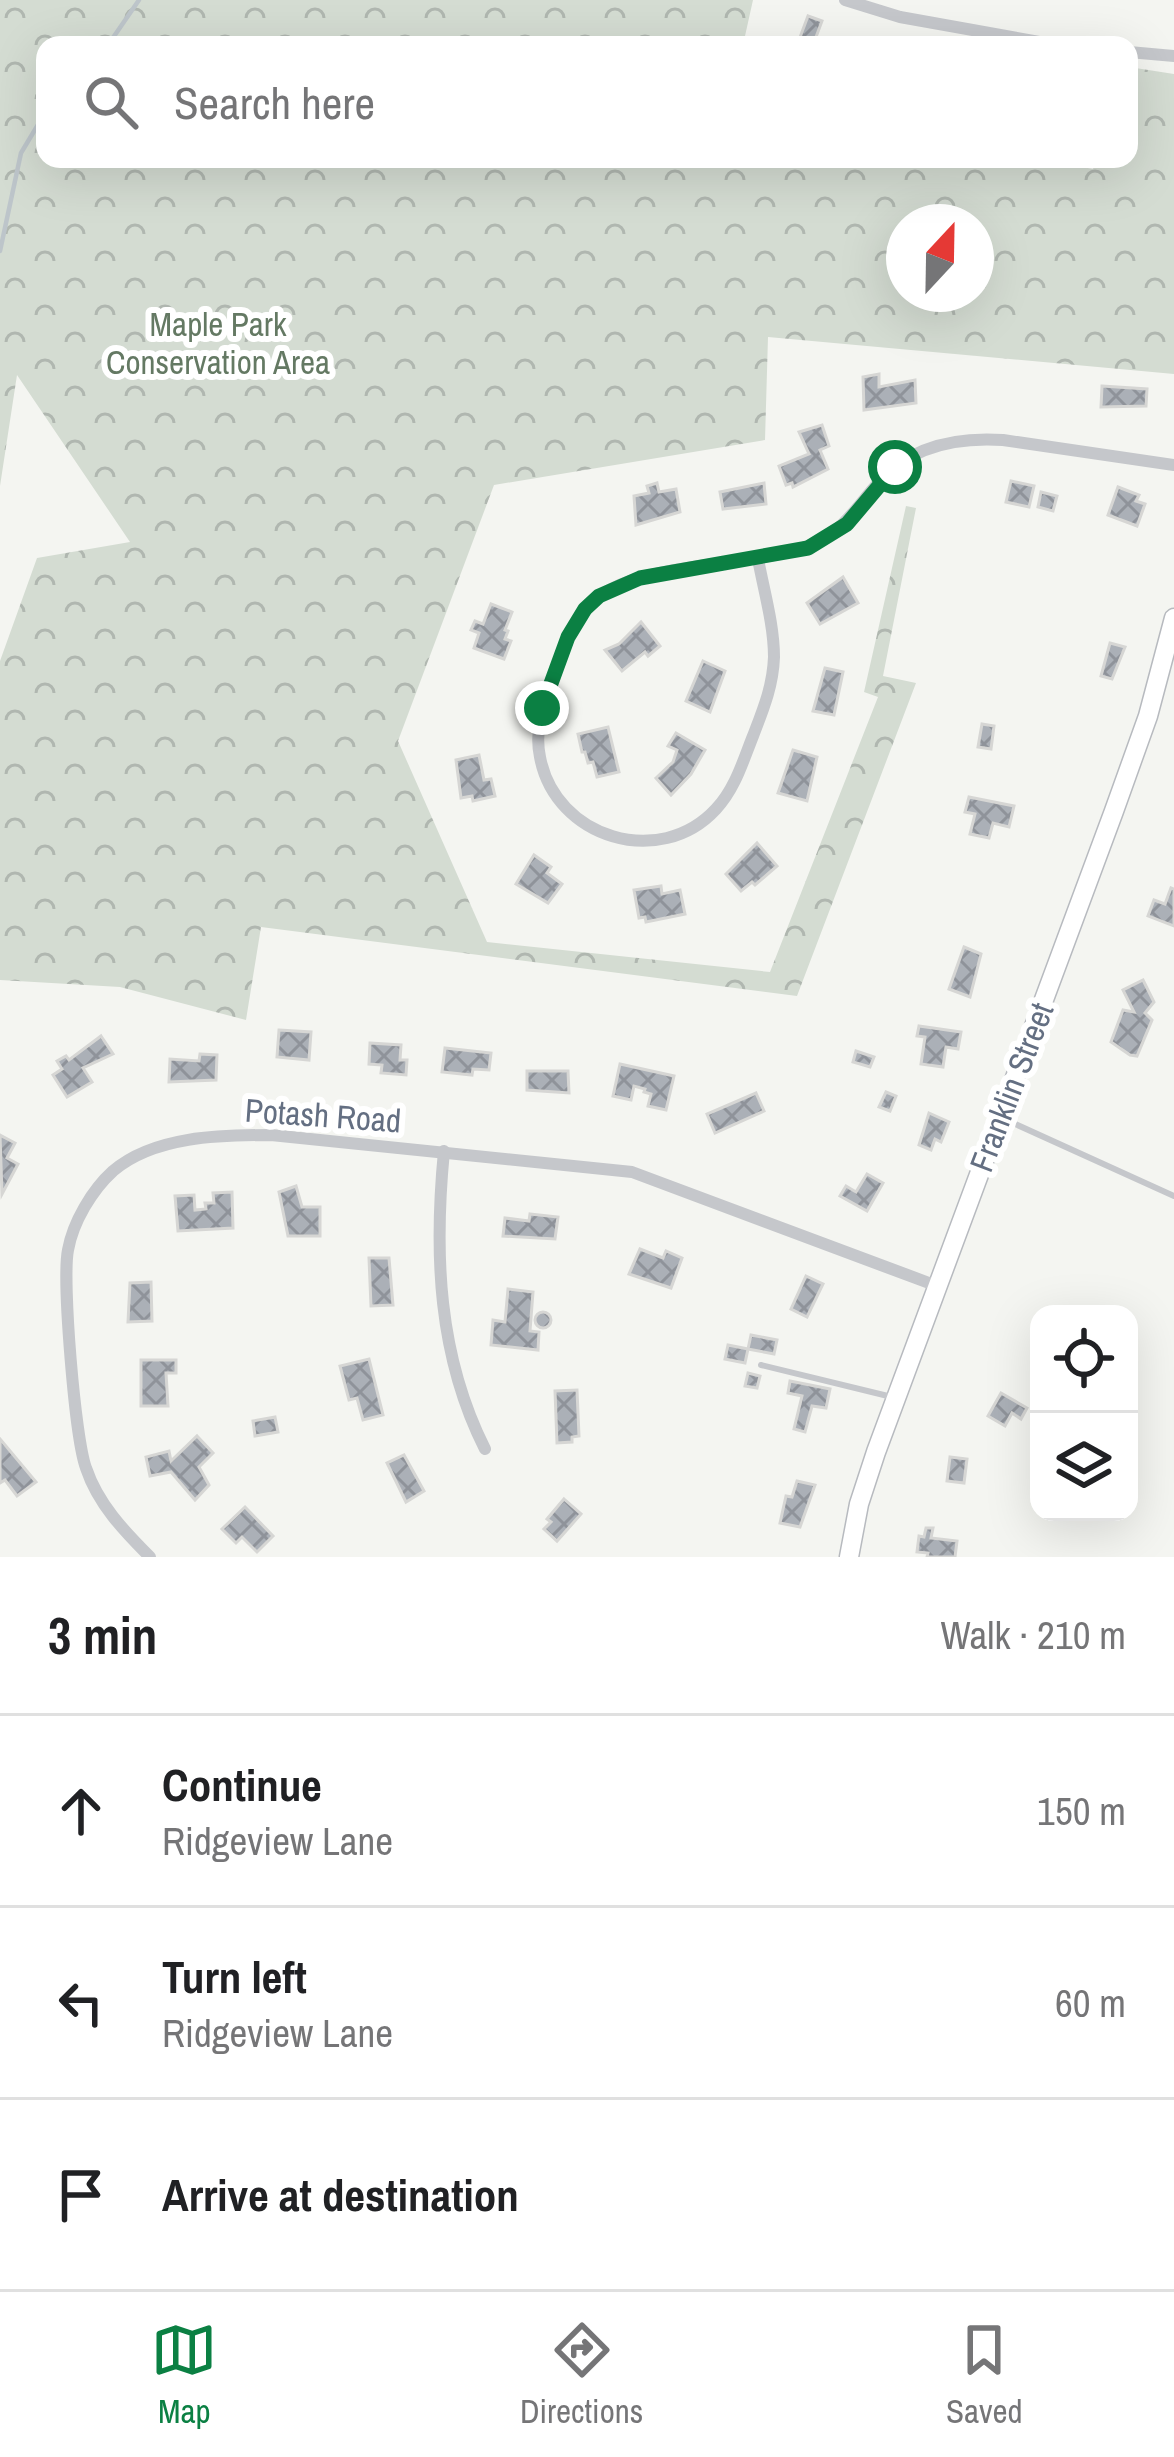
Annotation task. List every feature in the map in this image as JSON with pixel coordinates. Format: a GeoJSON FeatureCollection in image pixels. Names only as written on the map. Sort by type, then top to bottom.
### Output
{"type":"FeatureCollection","features":[{"type":"Feature","properties":{"kind":"street"},"geometry":{"type":"LineString","coordinates":[[845,0],[900,17],[1007,36]]}},
{"type":"Feature","properties":{"kind":"street"},"geometry":{"type":"LineString","coordinates":[[1138,53],[1174,56]]}},
{"type":"Feature","properties":{"kind":"street"},"geometry":{"type":"LineString","coordinates":[[758,559],[772,639],[772,679],[732,788],[708,817],[663,839],[625,841],[590,828],[569,813],[554,793],[538,746],[542,708],[563,649],[580,616],[599,596],[627,582],[808,548],[833,536],[895,467],[935,445],[980,438],[1174,465]]}},
{"type":"Feature","properties":{"kind":"street","name":"Franklin Street"},"geometry":{"type":"LineString","coordinates":[[849,1557],[859,1504],[895,1398],[1133,759],[1174,618]]}},
{"type":"Feature","properties":{"kind":"street","name":"Potash Road"},"geometry":{"type":"LineString","coordinates":[[150,1557],[106,1508],[82,1452],[66,1260],[76,1226],[99,1186],[124,1163],[149,1150],[217,1137],[292,1136],[648,1177],[937,1286]]}},
{"type":"Feature","properties":{"kind":"street"},"geometry":{"type":"LineString","coordinates":[[444,1151],[438,1209],[444,1311],[461,1398],[485,1449]]}},
{"type":"Feature","properties":{"kind":"lane"},"geometry":{"type":"LineString","coordinates":[[998,1116],[1174,1196]]}},
{"type":"Feature","properties":{"kind":"lane"},"geometry":{"type":"LineString","coordinates":[[761,1365],[895,1398]]}},
{"type":"Feature","properties":{"kind":"green space","name":"Maple Park Conservation Area"},"geometry":{"type":"Polygon","coordinates":[[[0,0],[753,0],[745,36],[36,36],[36,168],[1138,168],[1138,68],[1174,74],[1174,374],[768,337],[765,440],[494,485],[398,741],[487,942],[770,972],[878,697],[864,692],[906,506],[916,508],[883,676],[916,683],[797,996],[261,927],[246,1020],[120,987],[0,980],[0,661],[37,558],[130,542],[17,375],[0,486],[0,0]]]}},
{"type":"Feature","properties":{"kind":"building"},"geometry":{"type":"Polygon","coordinates":[[[808,16],[822,21],[816,36],[800,36],[808,16]]]}},
{"type":"Feature","properties":{"kind":"building"},"geometry":{"type":"Polygon","coordinates":[[[879,374],[879,387],[915,380],[916,403],[864,410],[863,377],[879,374]]]}},
{"type":"Feature","properties":{"kind":"building"},"geometry":{"type":"Polygon","coordinates":[[[1102,386],[1147,389],[1146,406],[1101,407],[1102,386]]]}},
{"type":"Feature","properties":{"kind":"building"},"geometry":{"type":"Polygon","coordinates":[[[822,425],[829,446],[820,450],[828,469],[793,487],[786,485],[779,466],[809,454],[799,432],[822,425]]]}},
{"type":"Feature","properties":{"kind":"building"},"geometry":{"type":"Polygon","coordinates":[[[1011,481],[1034,486],[1029,507],[1006,502],[1011,481]]]}},
{"type":"Feature","properties":{"kind":"building"},"geometry":{"type":"Polygon","coordinates":[[[657,483],[659,492],[676,489],[680,512],[636,525],[634,496],[649,493],[647,486],[657,483]]]}},
{"type":"Feature","properties":{"kind":"building"},"geometry":{"type":"Polygon","coordinates":[[[764,483],[766,504],[723,509],[720,492],[764,483]]]}},
{"type":"Feature","properties":{"kind":"building"},"geometry":{"type":"Polygon","coordinates":[[[1118,487],[1139,495],[1136,501],[1145,504],[1137,526],[1108,515],[1118,487]]]}},
{"type":"Feature","properties":{"kind":"building"},"geometry":{"type":"Polygon","coordinates":[[[1041,492],[1057,496],[1053,511],[1038,507],[1041,492]]]}},
{"type":"Feature","properties":{"kind":"building"},"geometry":{"type":"Polygon","coordinates":[[[843,577],[858,603],[820,624],[807,603],[843,577]]]}},
{"type":"Feature","properties":{"kind":"building"},"geometry":{"type":"Polygon","coordinates":[[[491,604],[512,612],[505,630],[505,639],[511,641],[504,659],[474,648],[479,633],[471,630],[475,621],[483,624],[491,604]]]}},
{"type":"Feature","properties":{"kind":"building"},"geometry":{"type":"Polygon","coordinates":[[[641,622],[660,646],[622,671],[605,650],[619,644],[641,622]]]}},
{"type":"Feature","properties":{"kind":"building"},"geometry":{"type":"Polygon","coordinates":[[[1110,643],[1125,647],[1112,679],[1101,676],[1110,643]]]}},
{"type":"Feature","properties":{"kind":"building"},"geometry":{"type":"Polygon","coordinates":[[[703,661],[725,671],[710,712],[686,701],[703,661]]]}},
{"type":"Feature","properties":{"kind":"building"},"geometry":{"type":"Polygon","coordinates":[[[825,668],[843,672],[834,715],[813,711],[825,668]]]}},
{"type":"Feature","properties":{"kind":"building"},"geometry":{"type":"Polygon","coordinates":[[[982,724],[994,726],[991,749],[978,747],[982,724]]]}},
{"type":"Feature","properties":{"kind":"building"},"geometry":{"type":"Polygon","coordinates":[[[608,727],[619,772],[597,777],[593,762],[588,763],[582,752],[578,734],[608,727]]]}},
{"type":"Feature","properties":{"kind":"building"},"geometry":{"type":"Polygon","coordinates":[[[676,733],[705,750],[671,795],[656,778],[673,762],[677,750],[668,746],[676,733]]]}},
{"type":"Feature","properties":{"kind":"building"},"geometry":{"type":"Polygon","coordinates":[[[793,750],[817,757],[807,801],[778,793],[793,750]]]}},
{"type":"Feature","properties":{"kind":"building"},"geometry":{"type":"Polygon","coordinates":[[[479,755],[484,780],[491,779],[495,796],[473,801],[472,796],[461,798],[456,760],[479,755]]]}},
{"type":"Feature","properties":{"kind":"building"},"geometry":{"type":"Polygon","coordinates":[[[969,797],[1014,806],[1009,827],[993,823],[989,838],[970,834],[975,814],[965,812],[969,797]]]}},
{"type":"Feature","properties":{"kind":"building"},"geometry":{"type":"Polygon","coordinates":[[[757,843],[777,866],[741,891],[726,874],[757,843]]]}},
{"type":"Feature","properties":{"kind":"building"},"geometry":{"type":"Polygon","coordinates":[[[534,855],[551,867],[547,873],[562,884],[548,903],[516,884],[534,855]]]}},
{"type":"Feature","properties":{"kind":"building"},"geometry":{"type":"Polygon","coordinates":[[[661,886],[662,894],[680,890],[685,914],[646,922],[645,917],[639,918],[634,890],[661,886]]]}},
{"type":"Feature","properties":{"kind":"building"},"geometry":{"type":"Polygon","coordinates":[[[1171,888],[1174,926],[1148,916],[1154,900],[1165,904],[1171,888]]]}},
{"type":"Feature","properties":{"kind":"building"},"geometry":{"type":"Polygon","coordinates":[[[964,947],[981,954],[970,997],[949,989],[964,947]]]}},
{"type":"Feature","properties":{"kind":"building"},"geometry":{"type":"Polygon","coordinates":[[[1143,980],[1154,1002],[1145,1013],[1152,1020],[1137,1056],[1111,1042],[1123,1010],[1134,1012],[1123,990],[1143,980]]]}},
{"type":"Feature","properties":{"kind":"building"},"geometry":{"type":"Polygon","coordinates":[[[919,1026],[961,1032],[958,1049],[946,1047],[943,1067],[921,1064],[925,1037],[917,1036],[919,1026]]]}},
{"type":"Feature","properties":{"kind":"building"},"geometry":{"type":"Polygon","coordinates":[[[279,1030],[311,1032],[309,1060],[277,1057],[279,1030]]]}},
{"type":"Feature","properties":{"kind":"building"},"geometry":{"type":"Polygon","coordinates":[[[101,1036],[113,1054],[83,1068],[92,1082],[67,1097],[53,1075],[62,1069],[57,1061],[66,1056],[69,1060],[101,1036]]]}},
{"type":"Feature","properties":{"kind":"building"},"geometry":{"type":"Polygon","coordinates":[[[370,1043],[401,1045],[406,1075],[381,1073],[382,1065],[369,1064],[370,1043]]]}},
{"type":"Feature","properties":{"kind":"building"},"geometry":{"type":"Polygon","coordinates":[[[445,1048],[491,1053],[489,1070],[473,1069],[472,1075],[442,1072],[445,1048]]]}},
{"type":"Feature","properties":{"kind":"building"},"geometry":{"type":"Polygon","coordinates":[[[856,1051],[874,1057],[870,1067],[853,1062],[856,1051]]]}},
{"type":"Feature","properties":{"kind":"building"},"geometry":{"type":"Polygon","coordinates":[[[200,1054],[217,1055],[216,1080],[169,1082],[170,1059],[199,1061],[200,1054]]]}},
{"type":"Feature","properties":{"kind":"building"},"geometry":{"type":"Polygon","coordinates":[[[620,1064],[674,1076],[666,1110],[648,1106],[651,1094],[634,1086],[631,1100],[613,1096],[620,1064]]]}},
{"type":"Feature","properties":{"kind":"building"},"geometry":{"type":"Polygon","coordinates":[[[527,1071],[568,1071],[569,1093],[527,1090],[527,1071]]]}},
{"type":"Feature","properties":{"kind":"building"},"geometry":{"type":"Polygon","coordinates":[[[886,1092],[896,1096],[890,1111],[879,1107],[886,1092]]]}},
{"type":"Feature","properties":{"kind":"building"},"geometry":{"type":"Polygon","coordinates":[[[756,1093],[764,1111],[715,1133],[707,1114],[756,1093]]]}},
{"type":"Feature","properties":{"kind":"building"},"geometry":{"type":"Polygon","coordinates":[[[929,1113],[949,1122],[941,1142],[935,1139],[931,1150],[919,1145],[929,1113]]]}},
{"type":"Feature","properties":{"kind":"building"},"geometry":{"type":"Polygon","coordinates":[[[0,1135],[15,1143],[7,1158],[18,1164],[2,1194],[0,1135]]]}},
{"type":"Feature","properties":{"kind":"building"},"geometry":{"type":"Polygon","coordinates":[[[867,1174],[883,1183],[867,1211],[840,1196],[846,1186],[856,1192],[867,1174]]]}},
{"type":"Feature","properties":{"kind":"building"},"geometry":{"type":"Polygon","coordinates":[[[296,1186],[302,1207],[320,1207],[320,1236],[288,1236],[279,1192],[296,1186]]]}},
{"type":"Feature","properties":{"kind":"building"},"geometry":{"type":"Polygon","coordinates":[[[232,1192],[233,1228],[178,1231],[175,1196],[194,1195],[195,1210],[214,1203],[213,1193],[232,1192]]]}},
{"type":"Feature","properties":{"kind":"building"},"geometry":{"type":"Polygon","coordinates":[[[530,1214],[558,1217],[555,1239],[503,1236],[505,1218],[529,1221],[530,1214]]]}},
{"type":"Feature","properties":{"kind":"building"},"geometry":{"type":"Polygon","coordinates":[[[640,1249],[663,1258],[666,1251],[682,1258],[671,1288],[629,1274],[640,1249]]]}},
{"type":"Feature","properties":{"kind":"building"},"geometry":{"type":"Polygon","coordinates":[[[369,1258],[389,1258],[393,1305],[371,1306],[369,1258]]]}},
{"type":"Feature","properties":{"kind":"building"},"geometry":{"type":"Polygon","coordinates":[[[806,1276],[823,1284],[807,1317],[791,1309],[806,1276]]]}},
{"type":"Feature","properties":{"kind":"building"},"geometry":{"type":"Polygon","coordinates":[[[151,1282],[152,1321],[128,1322],[130,1283],[151,1282]]]}},
{"type":"Feature","properties":{"kind":"building"},"geometry":{"type":"Polygon","coordinates":[[[508,1289],[533,1292],[530,1331],[539,1332],[538,1350],[491,1345],[493,1320],[505,1322],[508,1289]]]}},
{"type":"Feature","properties":{"kind":"building"},"geometry":{"type":"Polygon","coordinates":[[[543,1312],[551,1320],[543,1328],[535,1320],[543,1312]]]}},
{"type":"Feature","properties":{"kind":"building"},"geometry":{"type":"Polygon","coordinates":[[[751,1335],[777,1340],[774,1354],[748,1349],[751,1335]]]}},
{"type":"Feature","properties":{"kind":"building"},"geometry":{"type":"Polygon","coordinates":[[[728,1345],[748,1349],[745,1363],[725,1359],[728,1345]]]}},
{"type":"Feature","properties":{"kind":"building"},"geometry":{"type":"Polygon","coordinates":[[[369,1359],[383,1415],[363,1420],[357,1398],[349,1400],[340,1366],[369,1359]]]}},
{"type":"Feature","properties":{"kind":"building"},"geometry":{"type":"Polygon","coordinates":[[[141,1360],[176,1360],[176,1373],[166,1373],[168,1406],[141,1406],[141,1360]]]}},
{"type":"Feature","properties":{"kind":"building"},"geometry":{"type":"Polygon","coordinates":[[[748,1373],[760,1376],[757,1388],[745,1386],[748,1373]]]}},
{"type":"Feature","properties":{"kind":"building"},"geometry":{"type":"Polygon","coordinates":[[[790,1381],[830,1389],[826,1408],[812,1406],[805,1432],[794,1429],[802,1396],[788,1393],[790,1381]]]}},
{"type":"Feature","properties":{"kind":"building"},"geometry":{"type":"Polygon","coordinates":[[[577,1390],[579,1436],[557,1443],[555,1391],[577,1390]]]}},
{"type":"Feature","properties":{"kind":"building"},"geometry":{"type":"Polygon","coordinates":[[[1001,1393],[1027,1408],[1021,1419],[1012,1413],[1005,1426],[988,1416],[1001,1393]]]}},
{"type":"Feature","properties":{"kind":"building"},"geometry":{"type":"Polygon","coordinates":[[[275,1417],[278,1432],[255,1436],[253,1421],[275,1417]]]}},
{"type":"Feature","properties":{"kind":"building"},"geometry":{"type":"Polygon","coordinates":[[[197,1436],[213,1453],[199,1467],[209,1485],[195,1500],[171,1472],[150,1476],[146,1457],[169,1451],[171,1461],[197,1436]]]}},
{"type":"Feature","properties":{"kind":"building"},"geometry":{"type":"Polygon","coordinates":[[[0,1439],[36,1482],[17,1496],[5,1480],[0,1483],[0,1439]]]}},
{"type":"Feature","properties":{"kind":"building"},"geometry":{"type":"Polygon","coordinates":[[[404,1455],[424,1491],[406,1502],[387,1463],[404,1455]]]}},
{"type":"Feature","properties":{"kind":"building"},"geometry":{"type":"Polygon","coordinates":[[[950,1457],[967,1459],[964,1483],[947,1481],[950,1457]]]}},
{"type":"Feature","properties":{"kind":"building"},"geometry":{"type":"Polygon","coordinates":[[[797,1481],[815,1485],[800,1527],[780,1523],[786,1496],[792,1497],[797,1481]]]}},
{"type":"Feature","properties":{"kind":"building"},"geometry":{"type":"Polygon","coordinates":[[[564,1499],[581,1514],[557,1541],[544,1529],[564,1499]]]}},
{"type":"Feature","properties":{"kind":"building"},"geometry":{"type":"Polygon","coordinates":[[[245,1507],[273,1536],[257,1552],[242,1537],[236,1543],[222,1529],[245,1507]]]}},
{"type":"Feature","properties":{"kind":"building"},"geometry":{"type":"Polygon","coordinates":[[[926,1528],[933,1528],[931,1538],[957,1541],[955,1557],[927,1557],[928,1553],[917,1552],[919,1536],[924,1537],[926,1528]]]}},
{"type":"Feature","properties":{"kind":"waterway"},"geometry":{"type":"LineString","coordinates":[[114,36],[139,0]]}},
{"type":"Feature","properties":{"kind":"waterway"},"geometry":{"type":"LineString","coordinates":[[0,251],[21,153],[36,128]]}},
{"type":"Feature","properties":{"kind":"route"},"geometry":{"type":"LineString","coordinates":[[542,708],[568,637],[599,596],[640,578],[808,548],[847,524],[895,467]]}}]}
